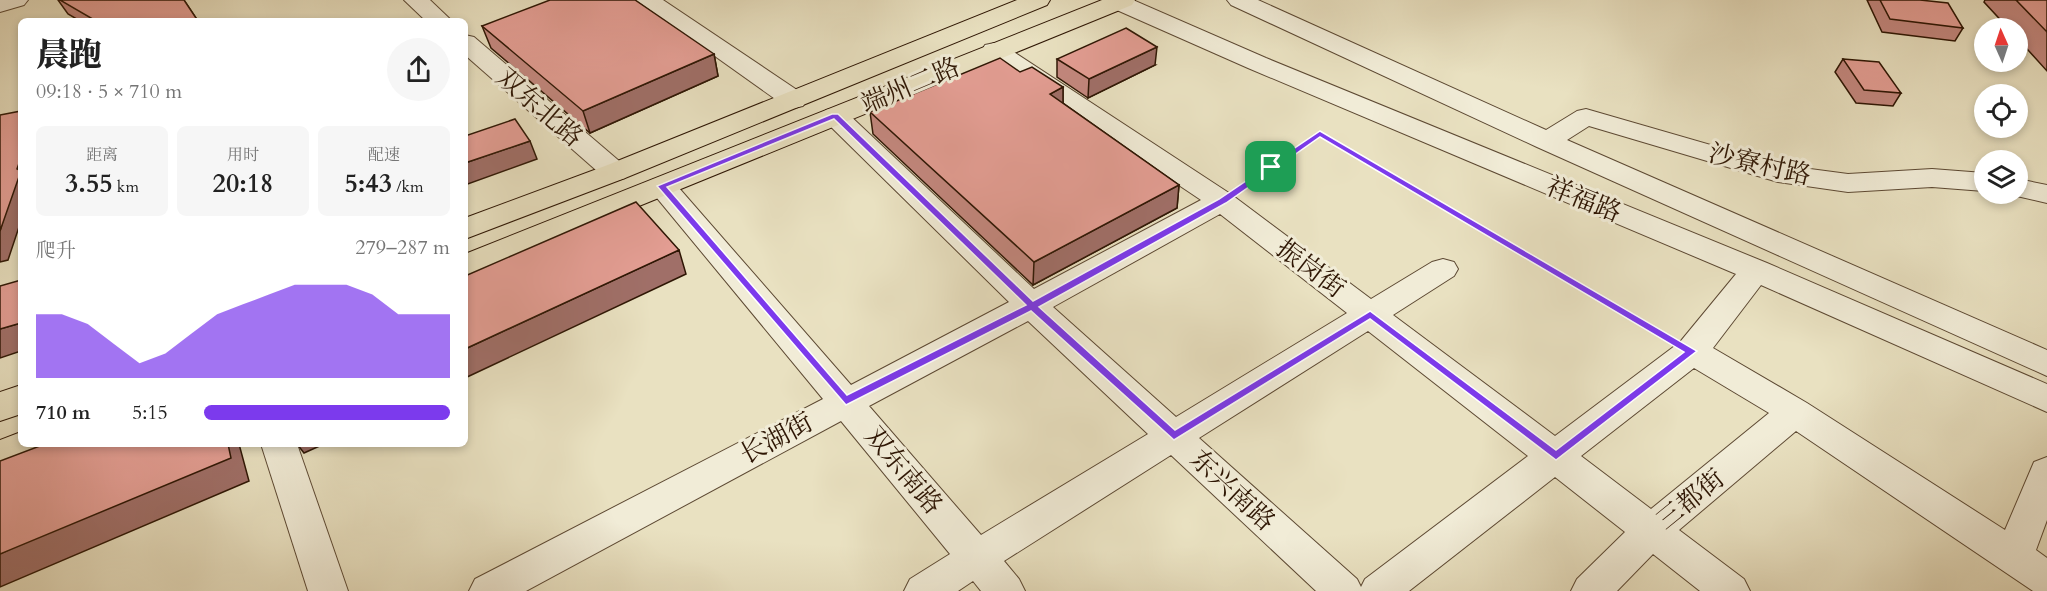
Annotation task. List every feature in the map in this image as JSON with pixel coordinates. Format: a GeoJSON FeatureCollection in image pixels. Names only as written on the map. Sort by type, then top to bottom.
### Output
{"type":"FeatureCollection","features":[{"type":"Feature","properties":{"kind":"main road","name":"端州二路"},"geometry":{"type":"LineString","coordinates":[[468,228],[615,172],[1038,0]]}},
{"type":"Feature","properties":{"kind":"main road","name":"端州二路"},"geometry":{"type":"LineString","coordinates":[[468,265],[994,50],[1121,1]]}},
{"type":"Feature","properties":{"kind":"main road"},"geometry":{"type":"LineString","coordinates":[[0,407],[18,400]]}},
{"type":"Feature","properties":{"kind":"main road"},"geometry":{"type":"LineString","coordinates":[[0,456],[22,447]]}},
{"type":"Feature","properties":{"kind":"street"},"geometry":{"type":"LineString","coordinates":[[0,5],[16,0]]}},
{"type":"Feature","properties":{"kind":"street"},"geometry":{"type":"LineString","coordinates":[[416,0],[437,18]]}},
{"type":"Feature","properties":{"kind":"street"},"geometry":{"type":"LineString","coordinates":[[648,0],[795,100]]}},
{"type":"Feature","properties":{"kind":"street","name":"祥福路"},"geometry":{"type":"LineString","coordinates":[[1239,0],[1547,141],[2047,364]]}},
{"type":"Feature","properties":{"kind":"street","name":"祥福路"},"geometry":{"type":"LineString","coordinates":[[1121,1],[1257,63],[1756,270],[2047,399]]}},
{"type":"Feature","properties":{"kind":"street"},"geometry":{"type":"LineString","coordinates":[[1257,63],[1314,35]]}},
{"type":"Feature","properties":{"kind":"street","name":"双东北路"},"geometry":{"type":"LineString","coordinates":[[472,37],[615,172]]}},
{"type":"Feature","properties":{"kind":"street","name":"振岗街"},"geometry":{"type":"LineString","coordinates":[[994,50],[1222,201],[1730,591]]}},
{"type":"Feature","properties":{"kind":"street","name":"东兴南路"},"geometry":{"type":"LineString","coordinates":[[835,116],[1032,306],[1343,591]]}},
{"type":"Feature","properties":{"kind":"street","name":"沙寮村路"},"geometry":{"type":"LineString","coordinates":[[1547,141],[1586,117],[1778,172],[1848,183],[1932,178],[1974,181]]}},
{"type":"Feature","properties":{"kind":"street","name":"双东南路"},"geometry":{"type":"LineString","coordinates":[[662,186],[1005,591]]}},
{"type":"Feature","properties":{"kind":"street"},"geometry":{"type":"LineString","coordinates":[[2028,190],[2047,194]]}},
{"type":"Feature","properties":{"kind":"street","name":"长湖街"},"geometry":{"type":"LineString","coordinates":[[489,591],[846,401],[1032,306],[1222,201]]}},
{"type":"Feature","properties":{"kind":"street"},"geometry":{"type":"LineString","coordinates":[[924,591],[1443,268]]}},
{"type":"Feature","properties":{"kind":"street"},"geometry":{"type":"LineString","coordinates":[[1379,591],[1692,351],[1756,270]]}},
{"type":"Feature","properties":{"kind":"street"},"geometry":{"type":"LineString","coordinates":[[1692,351],[1796,412],[2047,579]]}},
{"type":"Feature","properties":{"kind":"street","name":"三都街"},"geometry":{"type":"LineString","coordinates":[[1591,591],[1652,530],[1796,412]]}},
{"type":"Feature","properties":{"kind":"street"},"geometry":{"type":"LineString","coordinates":[[280,447],[328,591]]}},
{"type":"Feature","properties":{"kind":"street"},"geometry":{"type":"LineString","coordinates":[[2014,556],[2047,472]]}},
{"type":"Feature","properties":{"kind":"path"},"geometry":{"type":"LineString","coordinates":[[1222,201],[1320,133],[1692,351]]}},
{"type":"Feature","properties":{"kind":"building"},"geometry":{"type":"Polygon","coordinates":[[[60,0],[184,0],[196,18],[91,18],[60,0]]]}},
{"type":"Feature","properties":{"kind":"building"},"geometry":{"type":"Polygon","coordinates":[[[550,0],[635,0],[714,54],[583,111],[482,26],[550,0]]]}},
{"type":"Feature","properties":{"kind":"building"},"geometry":{"type":"Polygon","coordinates":[[[1880,0],[1948,3],[1963,28],[1890,19],[1880,0]]]}},
{"type":"Feature","properties":{"kind":"building"},"geometry":{"type":"Polygon","coordinates":[[[2016,0],[2047,0],[2047,32],[2016,0]]]}},
{"type":"Feature","properties":{"kind":"building"},"geometry":{"type":"Polygon","coordinates":[[[1126,28],[1157,47],[1089,79],[1057,59],[1126,28]]]}},
{"type":"Feature","properties":{"kind":"building"},"geometry":{"type":"Polygon","coordinates":[[[1000,58],[1020,72],[1032,67],[1063,87],[1050,94],[1179,185],[1034,262],[870,112],[1000,58]]]}},
{"type":"Feature","properties":{"kind":"building"},"geometry":{"type":"Polygon","coordinates":[[[1843,59],[1879,62],[1901,93],[1864,90],[1843,59]]]}},
{"type":"Feature","properties":{"kind":"building"},"geometry":{"type":"Polygon","coordinates":[[[18,112],[18,180],[0,231],[0,115],[18,112]]]}},
{"type":"Feature","properties":{"kind":"building"},"geometry":{"type":"Polygon","coordinates":[[[515,119],[530,141],[468,162],[468,135],[515,119]]]}},
{"type":"Feature","properties":{"kind":"building"},"geometry":{"type":"Polygon","coordinates":[[[636,202],[679,250],[468,348],[468,275],[636,202]]]}},
{"type":"Feature","properties":{"kind":"building"},"geometry":{"type":"Polygon","coordinates":[[[18,281],[18,324],[0,329],[0,286],[18,281]]]}},
{"type":"Feature","properties":{"kind":"building"},"geometry":{"type":"Polygon","coordinates":[[[37,447],[229,447],[231,458],[0,554],[0,461],[37,447]]]}},
{"type":"Feature","properties":{"kind":"route"},"geometry":{"type":"LineString","coordinates":[[1271,167],[1222,201],[1032,306],[846,401],[662,186],[835,116],[1032,306],[1174,436],[1370,314],[1556,456],[1692,351],[1320,133],[1271,167]]}}]}
